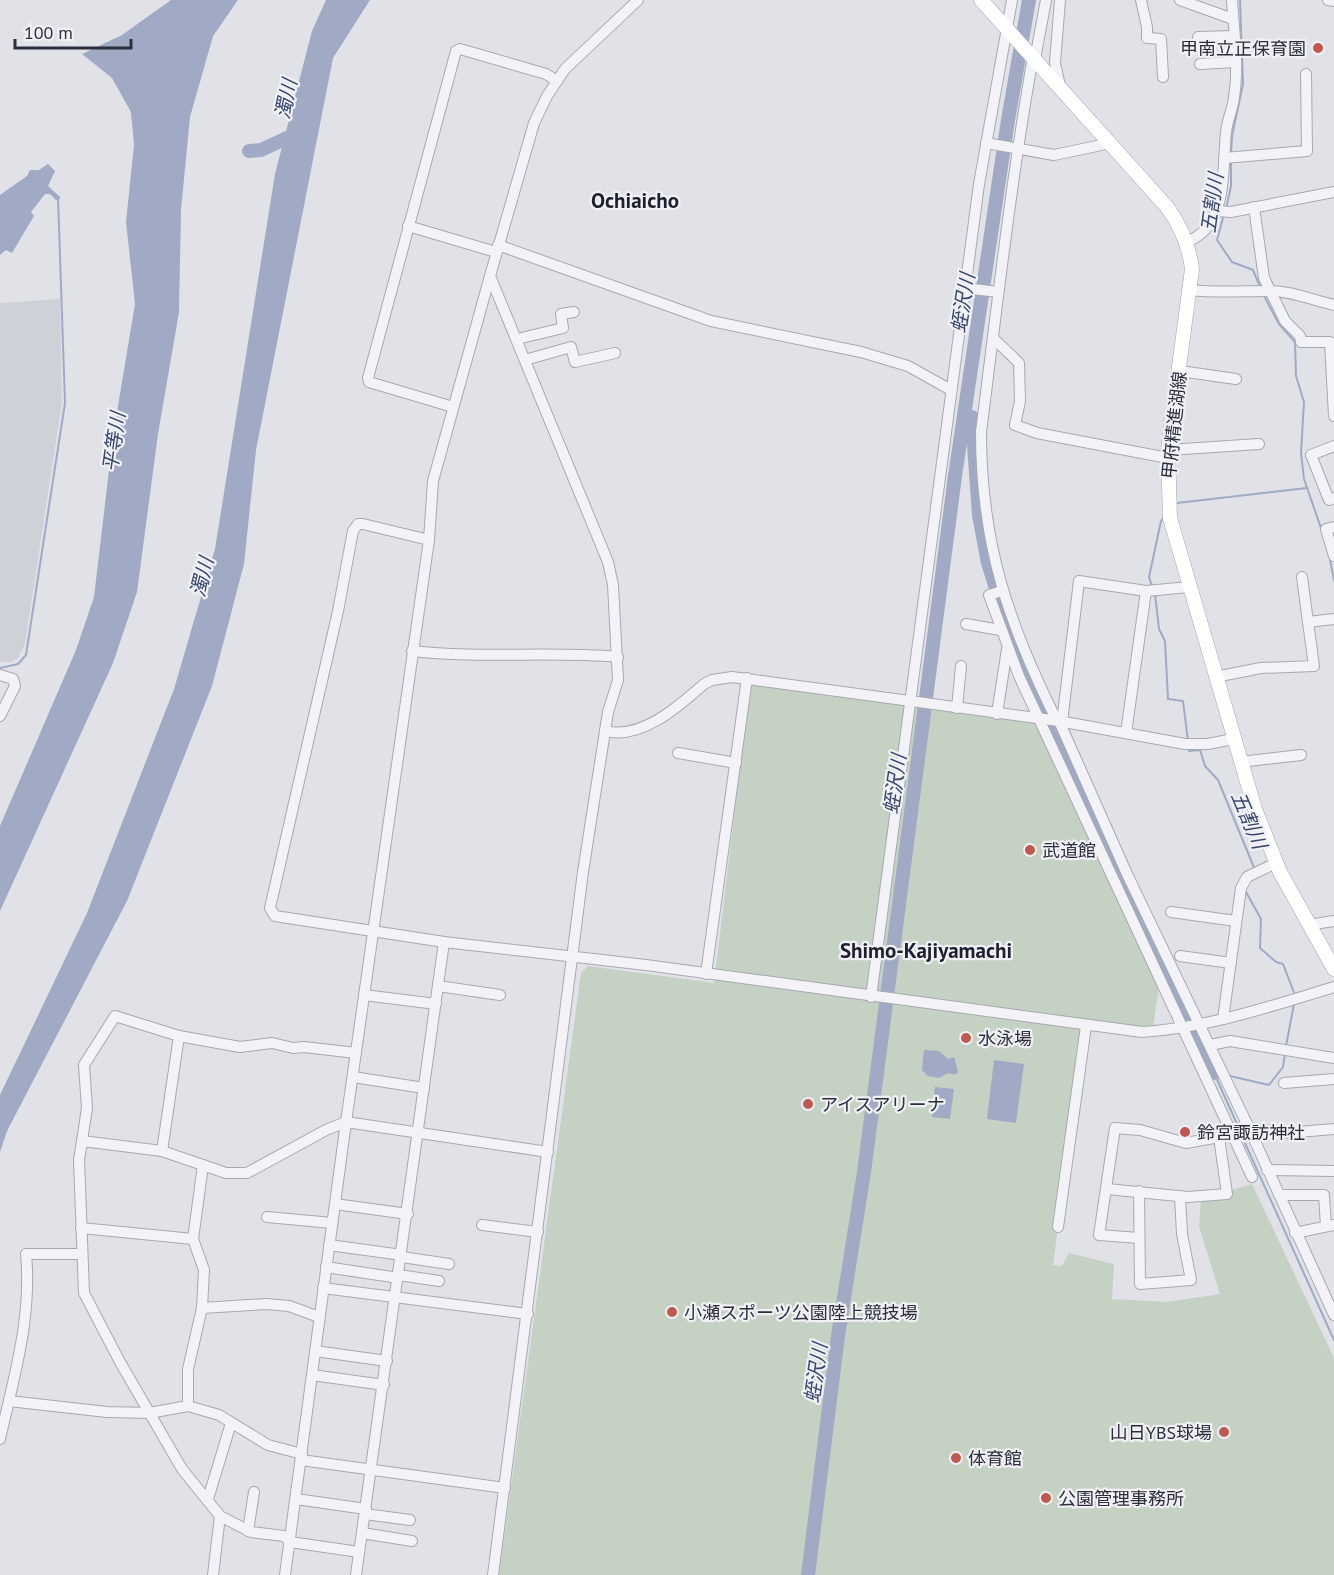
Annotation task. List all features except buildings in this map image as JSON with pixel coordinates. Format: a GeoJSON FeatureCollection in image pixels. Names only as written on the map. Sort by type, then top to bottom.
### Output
{"type":"FeatureCollection","features":[{"type":"Feature","properties":{"kind":"main road","name":"甲府精進湖線"},"geometry":{"type":"LineString","coordinates":[[981,0],[1167,207],[1177,221],[1186,242],[1192,269],[1168,454],[1170,512],[1233,739],[1276,863],[1334,969]]}},
{"type":"Feature","properties":{"kind":"street"},"geometry":{"type":"LineString","coordinates":[[285,1575],[346,1122],[429,540],[433,481],[534,123],[556,81],[565,69],[638,0]]}},
{"type":"Feature","properties":{"kind":"street"},"geometry":{"type":"LineString","coordinates":[[874,997],[914,703],[951,390],[1012,0]]}},
{"type":"Feature","properties":{"kind":"street"},"geometry":{"type":"LineString","coordinates":[[1046,0],[1016,147],[996,292],[993,338],[981,432],[985,509],[1002,591],[1027,661],[1058,721],[1239,1129],[1267,1170],[1334,1315]]}},
{"type":"Feature","properties":{"kind":"street"},"geometry":{"type":"LineString","coordinates":[[1060,0],[1055,63],[1060,86]]}},
{"type":"Feature","properties":{"kind":"street"},"geometry":{"type":"LineString","coordinates":[[1141,0],[1147,27],[1146,38],[1161,39],[1162,77]]}},
{"type":"Feature","properties":{"kind":"street"},"geometry":{"type":"LineString","coordinates":[[1180,0],[1233,19]]}},
{"type":"Feature","properties":{"kind":"street"},"geometry":{"type":"LineString","coordinates":[[1186,242],[1205,231],[1216,211],[1223,187],[1227,120],[1234,99],[1232,0]]}},
{"type":"Feature","properties":{"kind":"street"},"geometry":{"type":"LineString","coordinates":[[1328,0],[1334,1]]}},
{"type":"Feature","properties":{"kind":"street"},"geometry":{"type":"LineString","coordinates":[[1198,37],[1234,36]]}},
{"type":"Feature","properties":{"kind":"street"},"geometry":{"type":"LineString","coordinates":[[453,407],[369,382],[368,378],[456,51],[460,49],[546,74],[556,81]]}},
{"type":"Feature","properties":{"kind":"street"},"geometry":{"type":"LineString","coordinates":[[1200,64],[1235,62]]}},
{"type":"Feature","properties":{"kind":"street"},"geometry":{"type":"LineString","coordinates":[[1224,158],[1308,150],[1306,74]]}},
{"type":"Feature","properties":{"kind":"street"},"geometry":{"type":"LineString","coordinates":[[988,143],[1054,155],[1111,143]]}},
{"type":"Feature","properties":{"kind":"street"},"geometry":{"type":"LineString","coordinates":[[1216,211],[1254,207],[1334,192]]}},
{"type":"Feature","properties":{"kind":"street"},"geometry":{"type":"LineString","coordinates":[[1254,207],[1262,269],[1285,321],[1300,336],[1301,342],[1329,342],[1334,416]]}},
{"type":"Feature","properties":{"kind":"street"},"geometry":{"type":"LineString","coordinates":[[408,226],[497,249],[711,321],[861,352],[908,366],[951,390]]}},
{"type":"Feature","properties":{"kind":"street"},"geometry":{"type":"LineString","coordinates":[[490,276],[608,562],[613,585],[618,657],[618,680],[605,731],[583,872],[493,1575]]}},
{"type":"Feature","properties":{"kind":"street"},"geometry":{"type":"LineString","coordinates":[[968,289],[996,292]]}},
{"type":"Feature","properties":{"kind":"street"},"geometry":{"type":"LineString","coordinates":[[1190,290],[1230,293],[1270,291],[1296,294],[1334,305]]}},
{"type":"Feature","properties":{"kind":"street"},"geometry":{"type":"LineString","coordinates":[[517,339],[563,328],[561,314],[574,312]]}},
{"type":"Feature","properties":{"kind":"street"},"geometry":{"type":"LineString","coordinates":[[993,338],[1019,363],[1020,401],[1015,425],[1037,433],[1168,454],[1259,444]]}},
{"type":"Feature","properties":{"kind":"street"},"geometry":{"type":"LineString","coordinates":[[525,360],[571,347],[575,362],[615,354]]}},
{"type":"Feature","properties":{"kind":"street"},"geometry":{"type":"LineString","coordinates":[[1180,371],[1236,380]]}},
{"type":"Feature","properties":{"kind":"street"},"geometry":{"type":"LineString","coordinates":[[1334,446],[1311,455],[1329,500],[1334,498]]}},
{"type":"Feature","properties":{"kind":"street"},"geometry":{"type":"LineString","coordinates":[[429,540],[363,524],[358,524],[353,531],[338,611],[270,908],[275,916],[444,942],[1142,1032],[1192,1026],[1223,1019],[1334,987]]}},
{"type":"Feature","properties":{"kind":"street"},"geometry":{"type":"LineString","coordinates":[[1334,527],[1326,529],[1334,556]]}},
{"type":"Feature","properties":{"kind":"street"},"geometry":{"type":"LineString","coordinates":[[1215,677],[1261,668],[1314,666],[1302,577]]}},
{"type":"Feature","properties":{"kind":"street"},"geometry":{"type":"LineString","coordinates":[[1058,721],[1079,581],[1151,590],[1189,587]]}},
{"type":"Feature","properties":{"kind":"street"},"geometry":{"type":"LineString","coordinates":[[1126,733],[1151,590]]}},
{"type":"Feature","properties":{"kind":"street"},"geometry":{"type":"LineString","coordinates":[[1002,591],[989,595],[1007,648],[1041,719],[1112,881],[1192,1026],[1210,1045],[1222,1070],[1227,1081],[1252,1177]]}},
{"type":"Feature","properties":{"kind":"street"},"geometry":{"type":"LineString","coordinates":[[1308,622],[1334,619]]}},
{"type":"Feature","properties":{"kind":"street"},"geometry":{"type":"LineString","coordinates":[[966,624],[1000,630]]}},
{"type":"Feature","properties":{"kind":"street"},"geometry":{"type":"LineString","coordinates":[[997,714],[1007,648]]}},
{"type":"Feature","properties":{"kind":"street"},"geometry":{"type":"LineString","coordinates":[[412,651],[463,656],[561,653],[618,657]]}},
{"type":"Feature","properties":{"kind":"street"},"geometry":{"type":"LineString","coordinates":[[957,708],[961,666]]}},
{"type":"Feature","properties":{"kind":"street"},"geometry":{"type":"LineString","coordinates":[[0,675],[10,677],[15,683],[12,696],[0,716]]}},
{"type":"Feature","properties":{"kind":"street"},"geometry":{"type":"LineString","coordinates":[[605,731],[617,734],[645,727],[712,680],[732,677],[1058,721],[1190,745],[1233,739]]}},
{"type":"Feature","properties":{"kind":"street"},"geometry":{"type":"LineString","coordinates":[[706,974],[747,678]]}},
{"type":"Feature","properties":{"kind":"street"},"geometry":{"type":"LineString","coordinates":[[678,753],[736,763]]}},
{"type":"Feature","properties":{"kind":"street"},"geometry":{"type":"LineString","coordinates":[[1240,762],[1301,754]]}},
{"type":"Feature","properties":{"kind":"street"},"geometry":{"type":"LineString","coordinates":[[1223,1019],[1241,888],[1247,877],[1276,863]]}},
{"type":"Feature","properties":{"kind":"street"},"geometry":{"type":"LineString","coordinates":[[1112,881],[1127,874]]}},
{"type":"Feature","properties":{"kind":"street"},"geometry":{"type":"LineString","coordinates":[[1171,912],[1236,921]]}},
{"type":"Feature","properties":{"kind":"street"},"geometry":{"type":"LineString","coordinates":[[1308,925],[1334,921]]}},
{"type":"Feature","properties":{"kind":"street"},"geometry":{"type":"LineString","coordinates":[[356,1575],[444,942]]}},
{"type":"Feature","properties":{"kind":"street"},"geometry":{"type":"LineString","coordinates":[[1180,956],[1231,963]]}},
{"type":"Feature","properties":{"kind":"street"},"geometry":{"type":"LineString","coordinates":[[438,986],[500,995]]}},
{"type":"Feature","properties":{"kind":"street"},"geometry":{"type":"LineString","coordinates":[[364,995],[436,1004]]}},
{"type":"Feature","properties":{"kind":"street"},"geometry":{"type":"LineString","coordinates":[[356,1053],[304,1047],[293,1048],[272,1043],[240,1047],[179,1036],[115,1016],[84,1065],[87,1108],[80,1160],[81,1254],[84,1293],[148,1413],[182,1469],[220,1516],[248,1531],[284,1536],[290,1542],[359,1552]]}},
{"type":"Feature","properties":{"kind":"street"},"geometry":{"type":"LineString","coordinates":[[1058,1227],[1086,1026]]}},
{"type":"Feature","properties":{"kind":"street"},"geometry":{"type":"LineString","coordinates":[[162,1151],[179,1036]]}},
{"type":"Feature","properties":{"kind":"street"},"geometry":{"type":"LineString","coordinates":[[1210,1045],[1230,1041],[1334,1058]]}},
{"type":"Feature","properties":{"kind":"street"},"geometry":{"type":"LineString","coordinates":[[353,1077],[424,1088]]}},
{"type":"Feature","properties":{"kind":"street"},"geometry":{"type":"LineString","coordinates":[[1284,1083],[1334,1079]]}},
{"type":"Feature","properties":{"kind":"street"},"geometry":{"type":"LineString","coordinates":[[82,1141],[162,1151],[226,1173],[247,1173],[326,1130],[346,1122],[548,1152]]}},
{"type":"Feature","properties":{"kind":"street"},"geometry":{"type":"LineString","coordinates":[[1139,1238],[1099,1235],[1115,1128],[1140,1130],[1186,1143],[1219,1137],[1239,1129],[1286,1133],[1334,1129]]}},
{"type":"Feature","properties":{"kind":"street"},"geometry":{"type":"LineString","coordinates":[[1107,1189],[1180,1196],[1227,1194],[1219,1137]]}},
{"type":"Feature","properties":{"kind":"street"},"geometry":{"type":"LineString","coordinates":[[188,1406],[188,1369],[201,1308],[204,1270],[194,1239],[203,1165]]}},
{"type":"Feature","properties":{"kind":"street"},"geometry":{"type":"LineString","coordinates":[[1267,1170],[1334,1171]]}},
{"type":"Feature","properties":{"kind":"street"},"geometry":{"type":"LineString","coordinates":[[1139,1191],[1140,1284],[1191,1280],[1182,1234],[1180,1196]]}},
{"type":"Feature","properties":{"kind":"street"},"geometry":{"type":"LineString","coordinates":[[1279,1195],[1324,1195],[1330,1226],[1295,1233]]}},
{"type":"Feature","properties":{"kind":"street"},"geometry":{"type":"LineString","coordinates":[[335,1204],[408,1214]]}},
{"type":"Feature","properties":{"kind":"street"},"geometry":{"type":"LineString","coordinates":[[267,1216],[332,1223]]}},
{"type":"Feature","properties":{"kind":"street"},"geometry":{"type":"LineString","coordinates":[[482,1225],[538,1232]]}},
{"type":"Feature","properties":{"kind":"street"},"geometry":{"type":"LineString","coordinates":[[81,1228],[194,1239]]}},
{"type":"Feature","properties":{"kind":"street"},"geometry":{"type":"LineString","coordinates":[[329,1245],[449,1264]]}},
{"type":"Feature","properties":{"kind":"street"},"geometry":{"type":"LineString","coordinates":[[0,1438],[22,1348],[29,1286],[26,1254],[81,1254]]}},
{"type":"Feature","properties":{"kind":"street"},"geometry":{"type":"LineString","coordinates":[[326,1267],[439,1281]]}},
{"type":"Feature","properties":{"kind":"street"},"geometry":{"type":"LineString","coordinates":[[323,1288],[528,1314]]}},
{"type":"Feature","properties":{"kind":"street"},"geometry":{"type":"LineString","coordinates":[[201,1308],[266,1304],[289,1306],[319,1317]]}},
{"type":"Feature","properties":{"kind":"street"},"geometry":{"type":"LineString","coordinates":[[315,1351],[387,1361]]}},
{"type":"Feature","properties":{"kind":"street"},"geometry":{"type":"LineString","coordinates":[[312,1375],[384,1385]]}},
{"type":"Feature","properties":{"kind":"street"},"geometry":{"type":"LineString","coordinates":[[9,1401],[107,1412],[148,1413],[188,1406],[219,1415],[268,1445],[301,1457],[372,1470],[505,1488]]}},
{"type":"Feature","properties":{"kind":"street"},"geometry":{"type":"LineString","coordinates":[[208,1499],[231,1423]]}},
{"type":"Feature","properties":{"kind":"street"},"geometry":{"type":"LineString","coordinates":[[248,1531],[253,1515],[254,1492]]}},
{"type":"Feature","properties":{"kind":"street"},"geometry":{"type":"LineString","coordinates":[[296,1499],[410,1520]]}},
{"type":"Feature","properties":{"kind":"street"},"geometry":{"type":"LineString","coordinates":[[213,1575],[220,1516]]}},
{"type":"Feature","properties":{"kind":"street"},"geometry":{"type":"LineString","coordinates":[[362,1533],[412,1540]]}},
{"type":"Feature","properties":{"kind":"shaded area"},"geometry":{"type":"Polygon","coordinates":[[[60,299],[62,402],[25,644],[18,658],[11,662],[0,662],[0,303],[60,299]]]}},
{"type":"Feature","properties":{"kind":"green space"},"geometry":{"type":"Polygon","coordinates":[[[750,685],[1041,719],[1160,979],[1153,1028],[1085,1022],[1053,1265],[1062,1266],[1069,1253],[1114,1264],[1112,1299],[1166,1302],[1220,1294],[1199,1226],[1201,1199],[1252,1184],[1334,1358],[1334,1575],[499,1575],[581,973],[588,966],[714,983],[750,685]]]}},
{"type":"Feature","properties":{"kind":"water","name":"平等川"},"geometry":{"type":"Polygon","coordinates":[[[171,0],[238,0],[213,36],[190,117],[181,210],[179,312],[158,434],[137,592],[113,663],[0,911],[0,826],[76,650],[94,597],[113,436],[135,304],[126,222],[134,145],[131,112],[112,78],[82,54],[122,35],[171,0]]]}},
{"type":"Feature","properties":{"kind":"water"},"geometry":{"type":"Polygon","coordinates":[[[326,0],[370,0],[333,58],[256,450],[244,564],[212,686],[127,901],[7,1131],[0,1152],[0,1095],[87,913],[174,689],[215,549],[275,174],[312,31],[326,0]]]}},
{"type":"Feature","properties":{"kind":"water"},"geometry":{"type":"Polygon","coordinates":[[[48,164],[55,171],[48,186],[61,198],[56,200],[50,194],[45,194],[31,212],[34,216],[12,253],[6,250],[0,255],[0,195],[27,176],[30,170],[39,170],[48,164]]]}},
{"type":"Feature","properties":{"kind":"water"},"geometry":{"type":"Polygon","coordinates":[[[924,1050],[939,1051],[948,1059],[954,1057],[958,1072],[955,1075],[948,1073],[939,1078],[928,1076],[922,1070],[924,1050]]]}},
{"type":"Feature","properties":{"kind":"water"},"geometry":{"type":"Polygon","coordinates":[[[994,1060],[1024,1064],[1016,1123],[987,1119],[994,1060]]]}},
{"type":"Feature","properties":{"kind":"water"},"geometry":{"type":"Polygon","coordinates":[[[935,1087],[954,1089],[950,1119],[932,1117],[935,1087]]]}},
{"type":"Feature","properties":{"kind":"waterway","name":"蛭沢川"},"geometry":{"type":"LineString","coordinates":[[808,1575],[838,1336],[864,1172],[955,476],[1008,120],[1029,0]]}},
{"type":"Feature","properties":{"kind":"waterway","name":"五割川"},"geometry":{"type":"LineString","coordinates":[[1231,155],[1232,136],[1243,84],[1240,0]]}},
{"type":"Feature","properties":{"kind":"waterway"},"geometry":{"type":"LineString","coordinates":[[249,151],[261,150],[300,132]]}},
{"type":"Feature","properties":{"kind":"waterway","name":"五割川"},"geometry":{"type":"LineString","coordinates":[[1226,209],[1231,186],[1231,161]]}},
{"type":"Feature","properties":{"kind":"waterway"},"geometry":{"type":"LineString","coordinates":[[0,668],[18,664],[26,655],[65,403],[58,197]]}},
{"type":"Feature","properties":{"kind":"waterway","name":"五割川"},"geometry":{"type":"LineString","coordinates":[[1224,214],[1217,240],[1232,262],[1253,270],[1261,289]]}},
{"type":"Feature","properties":{"kind":"waterway","name":"五割川"},"geometry":{"type":"LineString","coordinates":[[1263,294],[1279,324],[1295,342],[1296,376],[1304,402],[1301,453],[1304,479],[1322,531]]}},
{"type":"Feature","properties":{"kind":"waterway"},"geometry":{"type":"LineString","coordinates":[[972,417],[979,515],[988,563],[1013,642],[1045,717],[1214,1073]]}},
{"type":"Feature","properties":{"kind":"waterway","name":"五割川"},"geometry":{"type":"LineString","coordinates":[[1174,506],[1177,503],[1307,488]]}},
{"type":"Feature","properties":{"kind":"waterway","name":"五割川"},"geometry":{"type":"LineString","coordinates":[[1152,586],[1149,577],[1161,521],[1165,517]]}},
{"type":"Feature","properties":{"kind":"waterway","name":"五割川"},"geometry":{"type":"LineString","coordinates":[[1330,560],[1334,580]]}},
{"type":"Feature","properties":{"kind":"waterway","name":"五割川"},"geometry":{"type":"LineString","coordinates":[[1155,594],[1159,629],[1165,641],[1168,699],[1183,701],[1188,741]]}},
{"type":"Feature","properties":{"kind":"waterway","name":"五割川"},"geometry":{"type":"LineString","coordinates":[[1189,747],[1189,751],[1200,750],[1205,766],[1218,780],[1255,870]]}},
{"type":"Feature","properties":{"kind":"waterway","name":"五割川"},"geometry":{"type":"LineString","coordinates":[[1246,892],[1261,919],[1260,948],[1276,962],[1283,964],[1295,995]]}},
{"type":"Feature","properties":{"kind":"waterway","name":"五割川"},"geometry":{"type":"LineString","coordinates":[[1286,1046],[1294,1004]]}},
{"type":"Feature","properties":{"kind":"waterway","name":"五割川"},"geometry":{"type":"LineString","coordinates":[[1230,1076],[1269,1085],[1283,1067],[1285,1054]]}},
{"type":"Feature","properties":{"kind":"waterway","name":"五割川"},"geometry":{"type":"LineString","coordinates":[[1218,1074],[1214,1073],[1237,1124]]}},
{"type":"Feature","properties":{"kind":"waterway","name":"五割川"},"geometry":{"type":"LineString","coordinates":[[1240,1132],[1334,1340]]}},
{"type":"Feature","properties":{"kind":"place","name":"甲南立正保育園"},"geometry":{"type":"Point","coordinates":[1318,48]}},
{"type":"Feature","properties":{"kind":"place","name":"武道館"},"geometry":{"type":"Point","coordinates":[1030,850]}},
{"type":"Feature","properties":{"kind":"place","name":"水泳場"},"geometry":{"type":"Point","coordinates":[966,1038]}},
{"type":"Feature","properties":{"kind":"place","name":"アイスアリーナ"},"geometry":{"type":"Point","coordinates":[808,1104]}},
{"type":"Feature","properties":{"kind":"place","name":"鈴宮諏訪神社"},"geometry":{"type":"Point","coordinates":[1185,1132]}},
{"type":"Feature","properties":{"kind":"place","name":"小瀬スポーツ公園陸上競技場"},"geometry":{"type":"Point","coordinates":[672,1312]}},
{"type":"Feature","properties":{"kind":"place","name":"山日YBS球場"},"geometry":{"type":"Point","coordinates":[1224,1432]}},
{"type":"Feature","properties":{"kind":"place","name":"体育館"},"geometry":{"type":"Point","coordinates":[956,1458]}},
{"type":"Feature","properties":{"kind":"place","name":"公園管理事務所"},"geometry":{"type":"Point","coordinates":[1046,1498]}},
{"type":"Feature","properties":{"kind":"district","name":"Ochiaicho"},"geometry":{"type":"Point","coordinates":[635,200]}},
{"type":"Feature","properties":{"kind":"district","name":"Shimo-Kajiyamachi"},"geometry":{"type":"Point","coordinates":[926,950]}},
{"type":"Feature","properties":{"kind":"water label","name":"濁川"},"geometry":{"type":"Point","coordinates":[286,99]}},
{"type":"Feature","properties":{"kind":"water label","name":"濁川"},"geometry":{"type":"Point","coordinates":[202,577]}}]}
